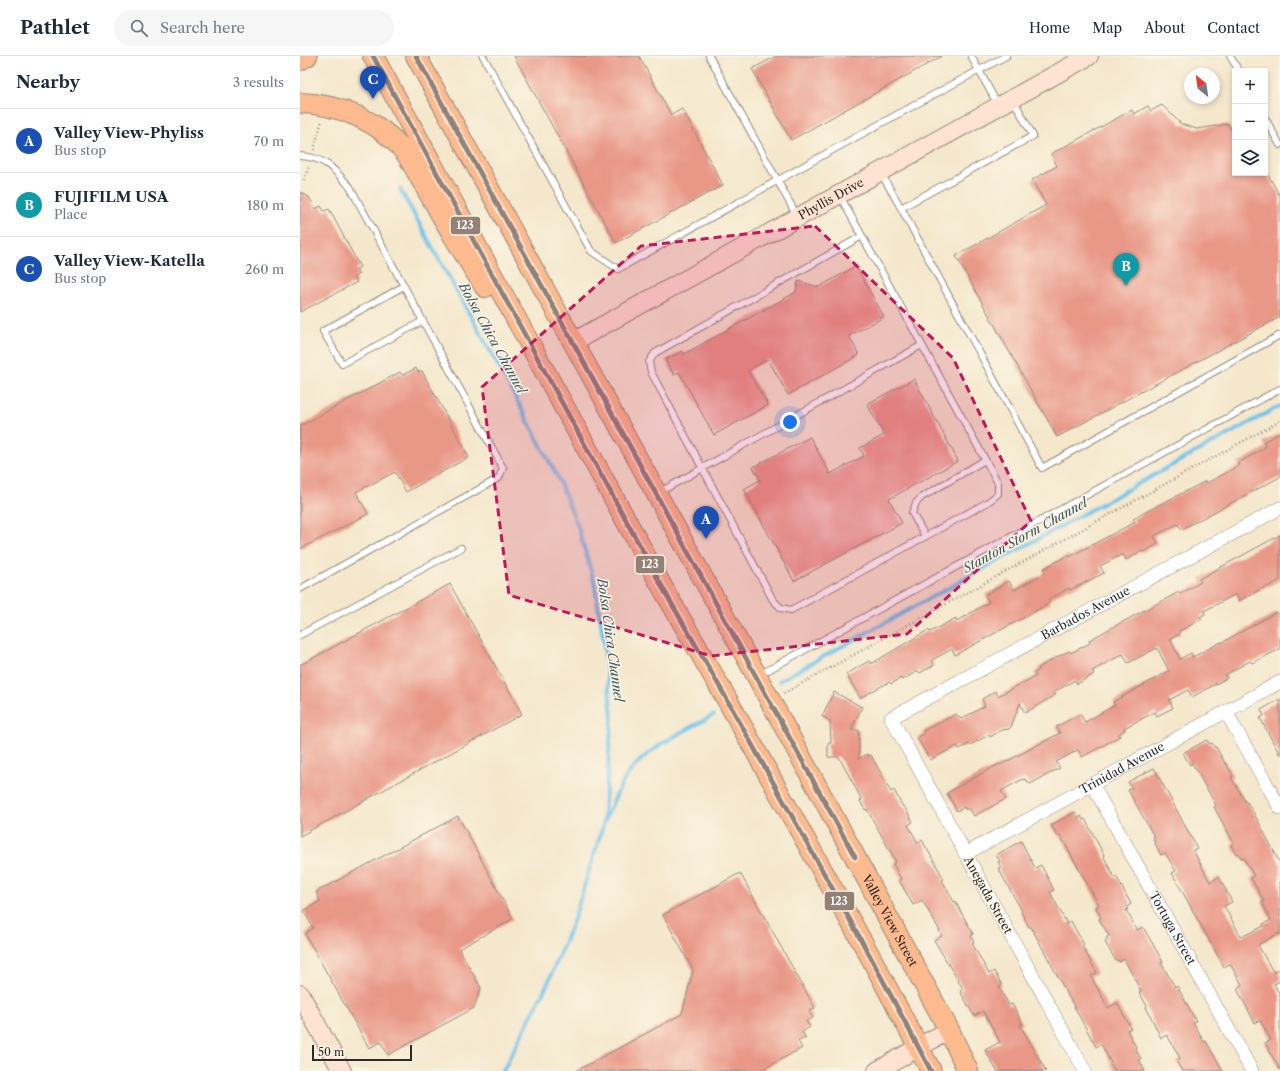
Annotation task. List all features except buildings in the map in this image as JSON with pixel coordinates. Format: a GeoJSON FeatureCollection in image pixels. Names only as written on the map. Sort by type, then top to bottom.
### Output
{"type":"FeatureCollection","features":[{"type":"Feature","properties":{"kind":"main road"},"geometry":{"type":"LineString","coordinates":[[300,60],[307,56]]}},
{"type":"Feature","properties":{"kind":"main road"},"geometry":{"type":"LineString","coordinates":[[373,56],[665,592],[725,696],[870,956],[931,1071]]}},
{"type":"Feature","properties":{"kind":"main road","name":"Valley View Street"},"geometry":{"type":"LineString","coordinates":[[416,56],[757,676],[949,1030],[968,1071]]}},
{"type":"Feature","properties":{"kind":"main road"},"geometry":{"type":"LineString","coordinates":[[300,103],[336,109],[358,116],[377,126],[392,138],[405,152],[510,328],[531,346]]}},
{"type":"Feature","properties":{"kind":"street","name":"Phyllis Drive"},"geometry":{"type":"LineString","coordinates":[[573,342],[1089,56]]}},
{"type":"Feature","properties":{"kind":"street","name":"Barbados Avenue"},"geometry":{"type":"LineString","coordinates":[[891,718],[1280,508]]}},
{"type":"Feature","properties":{"kind":"street","name":"Trinidad Avenue"},"geometry":{"type":"LineString","coordinates":[[965,854],[1280,682]]}},
{"type":"Feature","properties":{"kind":"street"},"geometry":{"type":"LineString","coordinates":[[1226,712],[1280,808]]}},
{"type":"Feature","properties":{"kind":"street","name":"Anegada Street"},"geometry":{"type":"LineString","coordinates":[[891,718],[1085,1071]]}},
{"type":"Feature","properties":{"kind":"street","name":"Tortuga Street"},"geometry":{"type":"LineString","coordinates":[[1092,784],[1252,1071]]}},
{"type":"Feature","properties":{"kind":"street"},"geometry":{"type":"LineString","coordinates":[[300,994],[342,1071]]}},
{"type":"Feature","properties":{"kind":"street"},"geometry":{"type":"LineString","coordinates":[[877,1071],[949,1030]]}},
{"type":"Feature","properties":{"kind":"lane"},"geometry":{"type":"LineString","coordinates":[[482,56],[591,251],[618,269],[857,136],[1006,56]]}},
{"type":"Feature","properties":{"kind":"lane"},"geometry":{"type":"LineString","coordinates":[[709,56],[798,218]]}},
{"type":"Feature","properties":{"kind":"lane"},"geometry":{"type":"LineString","coordinates":[[901,208],[1033,136],[979,70],[971,56]]}},
{"type":"Feature","properties":{"kind":"lane"},"geometry":{"type":"LineString","coordinates":[[1230,56],[1237,68]]}},
{"type":"Feature","properties":{"kind":"lane"},"geometry":{"type":"LineString","coordinates":[[1268,123],[1280,145]]}},
{"type":"Feature","properties":{"kind":"lane"},"geometry":{"type":"LineString","coordinates":[[300,156],[312,156],[334,168],[350,187],[503,468],[499,478],[300,589]]}},
{"type":"Feature","properties":{"kind":"lane"},"geometry":{"type":"LineString","coordinates":[[881,171],[1042,468],[1280,335]]}},
{"type":"Feature","properties":{"kind":"lane"},"geometry":{"type":"LineString","coordinates":[[839,195],[862,236],[998,483],[998,494],[988,502],[791,610],[781,608],[773,600],[702,468],[651,372],[649,362],[655,353],[862,236]]}},
{"type":"Feature","properties":{"kind":"lane"},"geometry":{"type":"LineString","coordinates":[[404,286],[323,330],[338,358],[342,364],[423,321]]}},
{"type":"Feature","properties":{"kind":"lane"},"geometry":{"type":"LineString","coordinates":[[656,494],[922,345]]}},
{"type":"Feature","properties":{"kind":"lane"},"geometry":{"type":"LineString","coordinates":[[757,676],[1280,389]]}},
{"type":"Feature","properties":{"kind":"lane"},"geometry":{"type":"LineString","coordinates":[[924,536],[912,513],[916,503],[922,497],[985,460]]}},
{"type":"Feature","properties":{"kind":"lane"},"geometry":{"type":"LineString","coordinates":[[300,635],[461,548]]}},
{"type":"Feature","properties":{"kind":"path"},"geometry":{"type":"LineString","coordinates":[[770,701],[1280,421]]}},
{"type":"Feature","properties":{"kind":"highlighted area"},"geometry":{"type":"Polygon","coordinates":[[[815,226],[953,358],[1031,521],[907,634],[711,656],[509,595],[482,387],[641,246],[815,226]]]}},
{"type":"Feature","properties":{"kind":"waterway","name":"Bolsa Chica Channel"},"geometry":{"type":"LineString","coordinates":[[400,189],[509,385],[557,476],[577,524],[594,581],[604,643],[612,718],[603,826],[574,919],[548,983],[503,1071]]}},
{"type":"Feature","properties":{"kind":"waterway","name":"Stanton Storm Channel"},"geometry":{"type":"LineString","coordinates":[[779,681],[1280,406]]}},
{"type":"Feature","properties":{"kind":"waterway","name":"Stanton Storm Channel"},"geometry":{"type":"LineString","coordinates":[[605,821],[626,777],[644,757],[666,741],[714,715]]}},
{"type":"Feature","properties":{"kind":"transit line","name":"123"},"geometry":{"type":"LineString","coordinates":[[373,56],[665,592],[725,696],[870,956],[931,1071]]}},
{"type":"Feature","properties":{"kind":"transit line","name":"123"},"geometry":{"type":"LineString","coordinates":[[416,56],[855,857]]}},
{"type":"Feature","properties":{"kind":"place","name":"Valley View-Katella"},"geometry":{"type":"Point","coordinates":[373,99]}},
{"type":"Feature","properties":{"kind":"place","name":"FUJIFILM USA"},"geometry":{"type":"Point","coordinates":[1126,286]}},
{"type":"Feature","properties":{"kind":"place","name":"Valley View-Phyliss"},"geometry":{"type":"Point","coordinates":[706,539]}}]}
